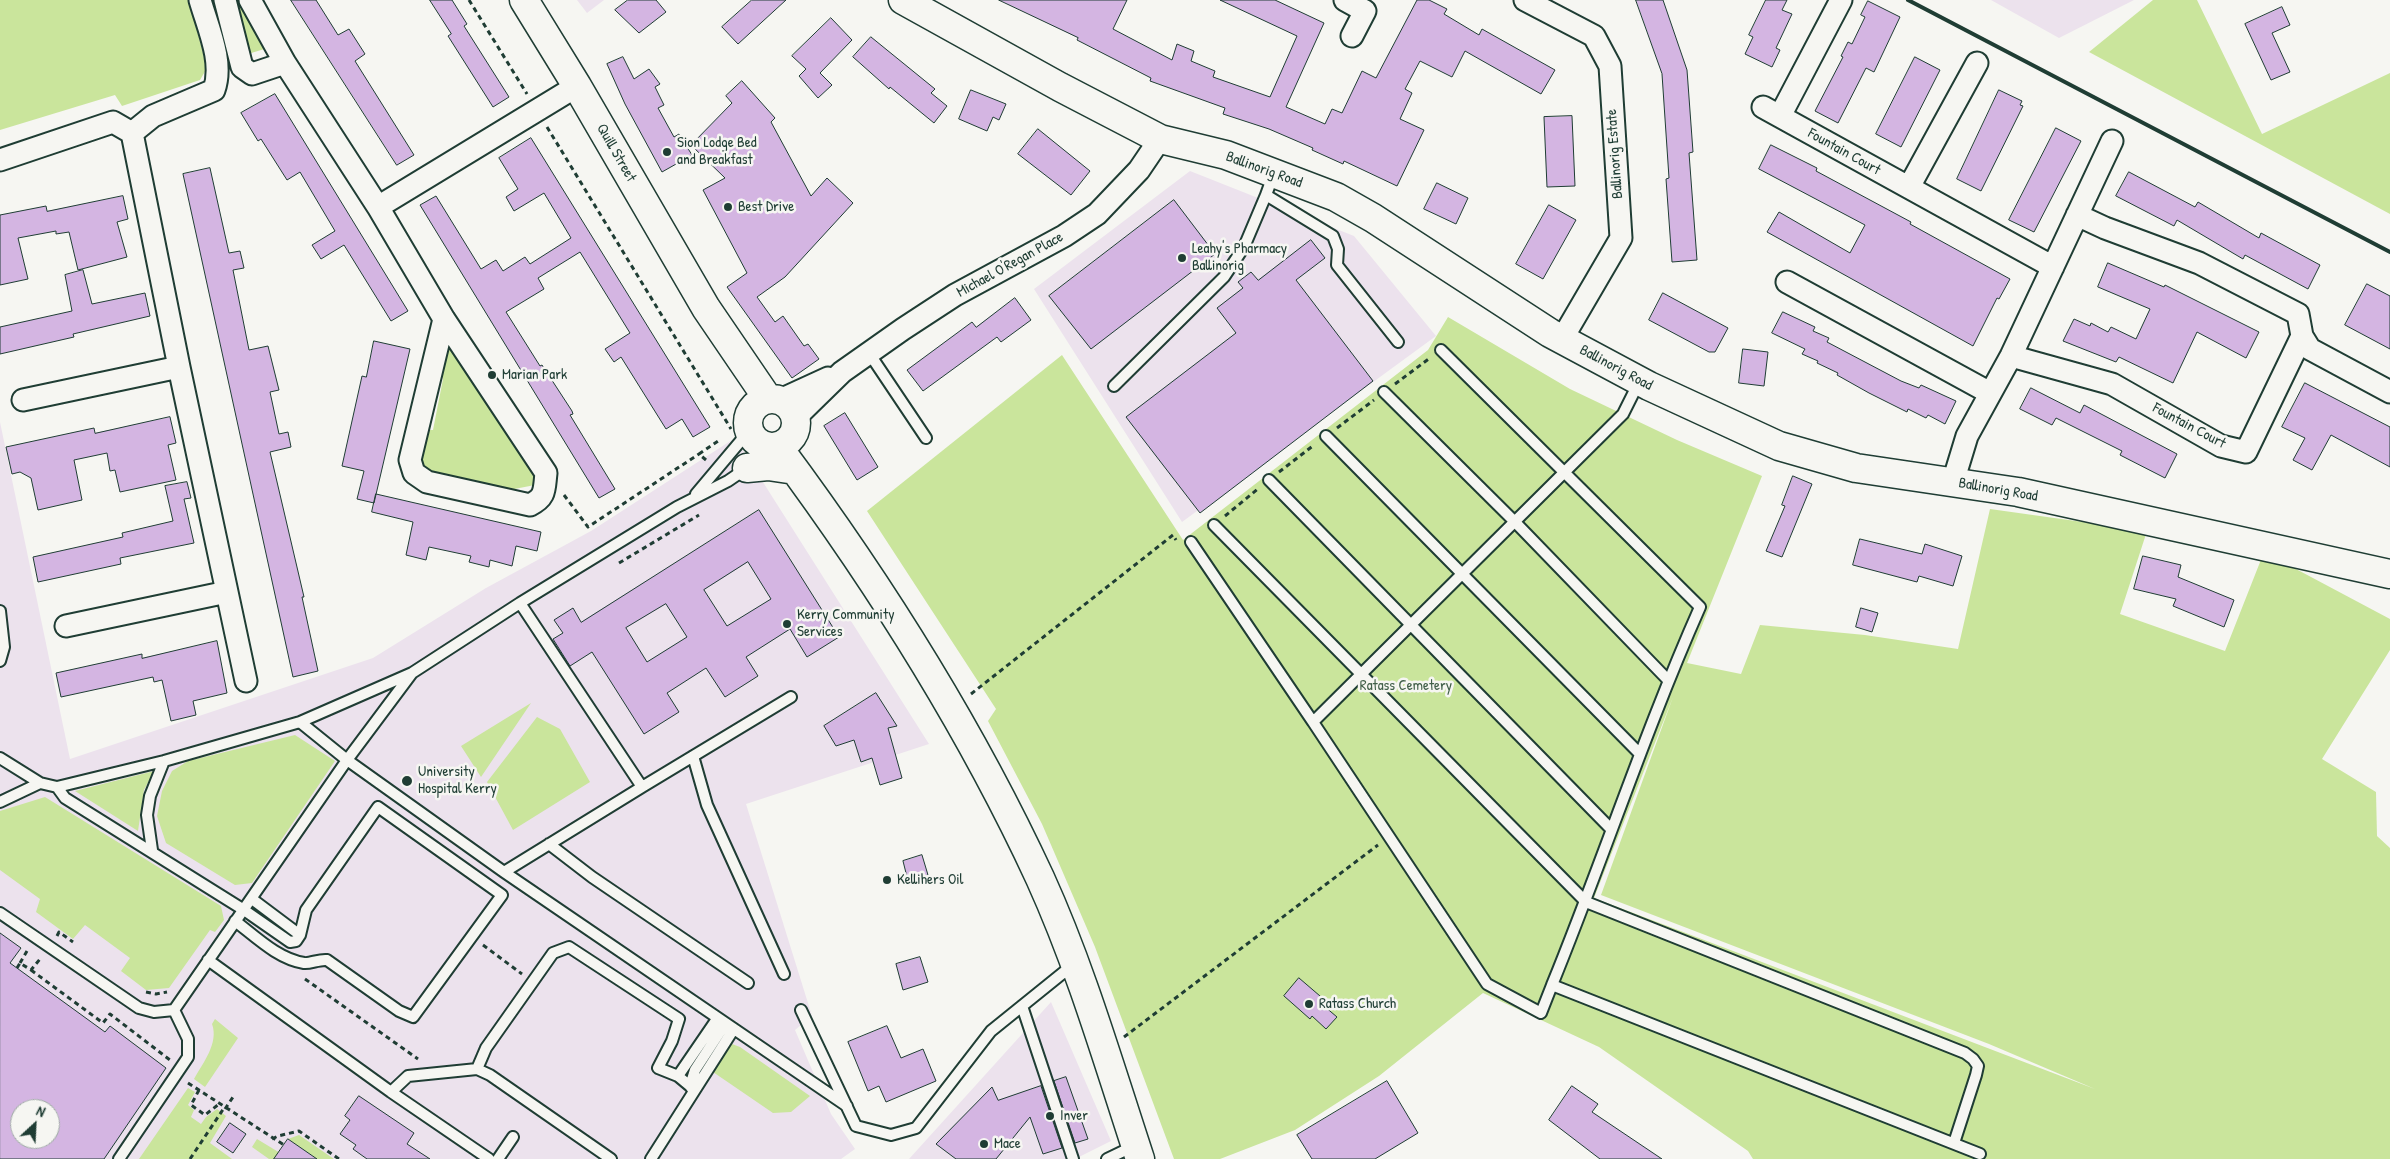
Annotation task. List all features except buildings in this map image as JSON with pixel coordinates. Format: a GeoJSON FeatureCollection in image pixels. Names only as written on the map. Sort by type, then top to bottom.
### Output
{"type":"FeatureCollection","features":[{"type":"Feature","properties":{"kind":"street"},"geometry":{"type":"LineString","coordinates":[[132,133],[152,116],[214,90],[218,80],[218,66],[200,0]]}},
{"type":"Feature","properties":{"kind":"street"},"geometry":{"type":"LineString","coordinates":[[225,0],[242,67],[252,74],[285,63]]}},
{"type":"Feature","properties":{"kind":"street"},"geometry":{"type":"LineString","coordinates":[[250,0],[285,63],[378,207],[444,319],[546,473],[544,491],[540,500],[530,505],[427,482],[414,473],[410,460],[444,319]]}},
{"type":"Feature","properties":{"kind":"street","name":"Quill Street"},"geometry":{"type":"LineString","coordinates":[[524,0],[577,86],[773,424]]}},
{"type":"Feature","properties":{"kind":"street","name":"Ballinorig Road"},"geometry":{"type":"LineString","coordinates":[[903,0],[1060,87],[1160,138],[1226,155],[1270,184],[1336,197],[1373,218],[1562,339],[1640,381],[1779,446],[1856,468],[2018,492],[2390,574]]}},
{"type":"Feature","properties":{"kind":"street"},"geometry":{"type":"LineString","coordinates":[[1345,0],[1365,10],[1352,36]]}},
{"type":"Feature","properties":{"kind":"street","name":"Ballinorig Estate"},"geometry":{"type":"LineString","coordinates":[[1524,0],[1594,36],[1610,66],[1621,238],[1562,339]]}},
{"type":"Feature","properties":{"kind":"street","name":"Fountain Court"},"geometry":{"type":"LineString","coordinates":[[1841,0],[1771,111],[2053,267]]}},
{"type":"Feature","properties":{"kind":"street"},"geometry":{"type":"LineString","coordinates":[[1909,187],[1977,64]]}},
{"type":"Feature","properties":{"kind":"street"},"geometry":{"type":"LineString","coordinates":[[378,207],[577,86]]}},
{"type":"Feature","properties":{"kind":"street"},"geometry":{"type":"LineString","coordinates":[[0,160],[113,122],[132,133],[178,367],[246,681]]}},
{"type":"Feature","properties":{"kind":"street","name":"Michael O'Regan Place"},"geometry":{"type":"LineString","coordinates":[[773,424],[868,353],[955,296],[1064,236],[1097,214],[1139,170],[1160,138]]}},
{"type":"Feature","properties":{"kind":"street"},"geometry":{"type":"LineString","coordinates":[[1953,482],[1967,436],[2012,356],[2112,141]]}},
{"type":"Feature","properties":{"kind":"street"},"geometry":{"type":"LineString","coordinates":[[2077,215],[2105,228],[2199,263],[2298,314],[2302,336],[2310,350],[2390,392]]}},
{"type":"Feature","properties":{"kind":"street"},"geometry":{"type":"LineString","coordinates":[[1788,282],[1990,393]]}},
{"type":"Feature","properties":{"kind":"street","name":"Fountain Court"},"geometry":{"type":"LineString","coordinates":[[2012,356],[2112,384],[2221,446],[2246,452],[2302,336]]}},
{"type":"Feature","properties":{"kind":"street"},"geometry":{"type":"LineString","coordinates":[[23,400],[178,367]]}},
{"type":"Feature","properties":{"kind":"street"},"geometry":{"type":"LineString","coordinates":[[773,424],[795,470],[834,522]]}},
{"type":"Feature","properties":{"kind":"street"},"geometry":{"type":"LineString","coordinates":[[773,424],[912,645],[990,779],[1040,878],[1074,963],[1137,1152]]}},
{"type":"Feature","properties":{"kind":"street"},"geometry":{"type":"LineString","coordinates":[[747,468],[773,466],[795,470]]}},
{"type":"Feature","properties":{"kind":"street"},"geometry":{"type":"LineString","coordinates":[[66,626],[227,592]]}},
{"type":"Feature","properties":{"kind":"lane"},"geometry":{"type":"LineString","coordinates":[[1114,386],[1224,277],[1244,247],[1270,184],[1333,236],[1338,249],[1337,265],[1398,342]]}},
{"type":"Feature","properties":{"kind":"lane"},"geometry":{"type":"LineString","coordinates":[[1191,542],[1487,984],[1541,1013],[1586,902],[1611,829],[1668,680],[1700,607],[1441,350]]}},
{"type":"Feature","properties":{"kind":"lane"},"geometry":{"type":"LineString","coordinates":[[868,353],[926,438]]}},
{"type":"Feature","properties":{"kind":"lane"},"geometry":{"type":"LineString","coordinates":[[1313,722],[1623,414],[1640,381]]}},
{"type":"Feature","properties":{"kind":"lane"},"geometry":{"type":"LineString","coordinates":[[1384,392],[1515,522],[1668,680]]}},
{"type":"Feature","properties":{"kind":"lane"},"geometry":{"type":"LineString","coordinates":[[0,758],[40,783],[57,787],[164,761],[300,722],[412,673],[520,603],[690,500],[728,481],[747,468],[773,424]]}},
{"type":"Feature","properties":{"kind":"lane"},"geometry":{"type":"LineString","coordinates":[[690,500],[717,471],[773,424]]}},
{"type":"Feature","properties":{"kind":"lane"},"geometry":{"type":"LineString","coordinates":[[1326,436],[1464,572],[1640,754]]}},
{"type":"Feature","properties":{"kind":"lane"},"geometry":{"type":"LineString","coordinates":[[1268,480],[1611,829]]}},
{"type":"Feature","properties":{"kind":"lane"},"geometry":{"type":"LineString","coordinates":[[1214,525],[1586,902],[1965,1053],[1973,1059],[1978,1066],[1954,1144]]}},
{"type":"Feature","properties":{"kind":"lane"},"geometry":{"type":"LineString","coordinates":[[520,603],[642,787]]}},
{"type":"Feature","properties":{"kind":"lane"},"geometry":{"type":"LineString","coordinates":[[0,612],[4,647],[0,661]]}},
{"type":"Feature","properties":{"kind":"lane"},"geometry":{"type":"LineString","coordinates":[[174,1010],[347,760],[412,673]]}},
{"type":"Feature","properties":{"kind":"lane"},"geometry":{"type":"LineString","coordinates":[[504,872],[792,696]]}},
{"type":"Feature","properties":{"kind":"lane"},"geometry":{"type":"LineString","coordinates":[[300,722],[347,760],[504,872],[847,1106]]}},
{"type":"Feature","properties":{"kind":"lane"},"geometry":{"type":"LineString","coordinates":[[693,756],[707,805],[784,974]]}},
{"type":"Feature","properties":{"kind":"lane"},"geometry":{"type":"LineString","coordinates":[[152,850],[147,815],[150,796],[164,761]]}},
{"type":"Feature","properties":{"kind":"lane"},"geometry":{"type":"LineString","coordinates":[[0,802],[40,783]]}},
{"type":"Feature","properties":{"kind":"lane"},"geometry":{"type":"LineString","coordinates":[[57,787],[65,798],[152,850],[290,942],[296,942],[300,935],[306,910],[378,807],[502,895],[413,1017],[398,1011],[327,960],[317,959],[306,964],[286,957],[236,922]]}},
{"type":"Feature","properties":{"kind":"lane"},"geometry":{"type":"LineString","coordinates":[[549,844],[592,877],[748,983]]}},
{"type":"Feature","properties":{"kind":"lane"},"geometry":{"type":"LineString","coordinates":[[252,899],[300,935]]}},
{"type":"Feature","properties":{"kind":"lane"},"geometry":{"type":"LineString","coordinates":[[0,912],[139,1008],[154,1012],[174,1010]]}},
{"type":"Feature","properties":{"kind":"lane"},"geometry":{"type":"LineString","coordinates":[[477,1070],[486,1048],[532,982],[554,953],[569,947],[679,1019],[672,1041],[658,1068],[678,1076],[692,1089]]}},
{"type":"Feature","properties":{"kind":"lane"},"geometry":{"type":"LineString","coordinates":[[208,960],[391,1092],[489,1159]]}},
{"type":"Feature","properties":{"kind":"lane"},"geometry":{"type":"LineString","coordinates":[[801,1010],[856,1126],[890,1135],[916,1128],[991,1031],[1074,963]]}},
{"type":"Feature","properties":{"kind":"lane"},"geometry":{"type":"LineString","coordinates":[[1552,985],[1980,1154]]}},
{"type":"Feature","properties":{"kind":"lane"},"geometry":{"type":"LineString","coordinates":[[1022,1006],[1073,1159]]}},
{"type":"Feature","properties":{"kind":"lane"},"geometry":{"type":"LineString","coordinates":[[119,1159],[188,1057],[188,1039],[174,1010]]}},
{"type":"Feature","properties":{"kind":"lane"},"geometry":{"type":"LineString","coordinates":[[678,1076],[725,1024]]}},
{"type":"Feature","properties":{"kind":"lane"},"geometry":{"type":"LineString","coordinates":[[651,1159],[692,1089],[725,1024]]}},
{"type":"Feature","properties":{"kind":"lane"},"geometry":{"type":"LineString","coordinates":[[391,1092],[408,1076],[477,1070],[490,1075],[611,1159]]}},
{"type":"Feature","properties":{"kind":"lane"},"geometry":{"type":"LineString","coordinates":[[498,1159],[513,1137]]}},
{"type":"Feature","properties":{"kind":"lane"},"geometry":{"type":"LineString","coordinates":[[1107,1159],[1137,1152]]}},
{"type":"Feature","properties":{"kind":"path"},"geometry":{"type":"LineString","coordinates":[[469,0],[732,431],[588,527],[546,473]]}},
{"type":"Feature","properties":{"kind":"path"},"geometry":{"type":"LineString","coordinates":[[699,454],[717,471]]}},
{"type":"Feature","properties":{"kind":"path"},"geometry":{"type":"LineString","coordinates":[[612,567],[704,512]]}},
{"type":"Feature","properties":{"kind":"path"},"geometry":{"type":"LineString","coordinates":[[1102,1045],[1127,1036],[1389,836]]}},
{"type":"Feature","properties":{"kind":"path"},"geometry":{"type":"LineString","coordinates":[[54,940],[60,932],[74,943]]}},
{"type":"Feature","properties":{"kind":"path"},"geometry":{"type":"LineString","coordinates":[[472,937],[532,982]]}},
{"type":"Feature","properties":{"kind":"path"},"geometry":{"type":"LineString","coordinates":[[16,968],[28,952],[21,947]]}},
{"type":"Feature","properties":{"kind":"path"},"geometry":{"type":"LineString","coordinates":[[31,970],[44,954]]}},
{"type":"Feature","properties":{"kind":"path"},"geometry":{"type":"LineString","coordinates":[[20,963],[103,1023],[110,1014],[172,1062]]}},
{"type":"Feature","properties":{"kind":"path"},"geometry":{"type":"LineString","coordinates":[[299,975],[421,1061]]}},
{"type":"Feature","properties":{"kind":"path"},"geometry":{"type":"LineString","coordinates":[[139,988],[143,992],[156,994],[169,991]]}},
{"type":"Feature","properties":{"kind":"path"},"geometry":{"type":"LineString","coordinates":[[184,1080],[272,1139],[284,1145]]}},
{"type":"Feature","properties":{"kind":"path"},"geometry":{"type":"LineString","coordinates":[[199,1090],[191,1104],[205,1115],[219,1104]]}},
{"type":"Feature","properties":{"kind":"path"},"geometry":{"type":"LineString","coordinates":[[190,1159],[233,1097]]}},
{"type":"Feature","properties":{"kind":"path"},"geometry":{"type":"LineString","coordinates":[[272,1139],[300,1132],[339,1159]]}},
{"type":"Feature","properties":{"kind":"shaded area"},"geometry":{"type":"Polygon","coordinates":[[[577,0],[604,0],[587,13],[577,0]]]}},
{"type":"Feature","properties":{"kind":"shaded area"},"geometry":{"type":"Polygon","coordinates":[[[1991,0],[2134,0],[2059,38],[1991,0]]]}},
{"type":"Feature","properties":{"kind":"shaded area"},"geometry":{"type":"Polygon","coordinates":[[[1190,171],[1354,236],[1436,336],[1182,522],[1034,289],[1190,171]]]}},
{"type":"Feature","properties":{"kind":"shaded area","name":"University Hospital Kerry"},"geometry":{"type":"Polygon","coordinates":[[[0,422],[70,759],[373,658],[486,588],[591,531],[735,438],[929,744],[746,804],[812,1016],[795,1030],[831,1114],[855,1149],[841,1159],[0,1159],[0,422]]]}},
{"type":"Feature","properties":{"kind":"shaded area"},"geometry":{"type":"Polygon","coordinates":[[[1051,1002],[1111,1141],[1075,1159],[909,1159],[1051,1002]]]}},
{"type":"Feature","properties":{"kind":"green space"},"geometry":{"type":"Polygon","coordinates":[[[0,0],[189,0],[207,68],[200,80],[122,106],[115,95],[0,130],[0,0]]]}},
{"type":"Feature","properties":{"kind":"green space"},"geometry":{"type":"Polygon","coordinates":[[[231,0],[243,0],[271,47],[248,54],[231,0]]]}},
{"type":"Feature","properties":{"kind":"green space"},"geometry":{"type":"Polygon","coordinates":[[[2153,0],[2197,0],[2262,134],[2390,73],[2390,214],[2089,52],[2153,0]]]}},
{"type":"Feature","properties":{"kind":"green space","name":"Ratass Cemetery"},"geometry":{"type":"Polygon","coordinates":[[[1448,317],[1570,389],[1677,440],[1762,476],[1687,663],[1741,674],[1760,625],[1865,635],[1958,649],[1990,509],[2147,531],[2120,614],[2225,651],[2264,552],[2390,619],[2390,650],[2322,759],[2376,792],[2377,836],[2390,848],[2390,1159],[1753,1159],[1748,1151],[1599,1047],[1483,993],[1379,1076],[1295,1130],[1220,1159],[1174,1159],[1095,947],[1042,824],[988,721],[996,709],[867,511],[1062,355],[1183,540],[1428,350],[1448,317]],[[1673,697],[1594,898],[2095,1089],[1989,1044],[1601,895],[1673,697]]]}},
{"type":"Feature","properties":{"kind":"green space"},"geometry":{"type":"Polygon","coordinates":[[[446,348],[453,349],[538,473],[535,485],[504,491],[432,475],[422,465],[420,445],[424,430],[433,430],[443,379],[438,368],[446,348]]]}},
{"type":"Feature","properties":{"kind":"green space"},"geometry":{"type":"Polygon","coordinates":[[[531,703],[481,777],[461,746],[531,703]]]}},
{"type":"Feature","properties":{"kind":"green space"},"geometry":{"type":"Polygon","coordinates":[[[537,717],[560,729],[590,782],[513,830],[487,782],[537,717]]]}},
{"type":"Feature","properties":{"kind":"green space"},"geometry":{"type":"Polygon","coordinates":[[[295,735],[335,761],[252,883],[235,885],[166,843],[157,816],[162,791],[172,771],[188,761],[295,735]]]}},
{"type":"Feature","properties":{"kind":"green space"},"geometry":{"type":"Polygon","coordinates":[[[154,771],[144,790],[138,831],[75,791],[154,771]]]}},
{"type":"Feature","properties":{"kind":"green space"},"geometry":{"type":"Polygon","coordinates":[[[45,797],[221,906],[224,920],[215,932],[210,930],[169,988],[146,990],[121,971],[130,958],[85,925],[73,939],[36,912],[40,899],[0,870],[0,811],[45,797]]]}},
{"type":"Feature","properties":{"kind":"green space"},"geometry":{"type":"Polygon","coordinates":[[[215,1019],[238,1038],[205,1087],[194,1079],[212,1046],[214,1031],[212,1024],[215,1019]]]}},
{"type":"Feature","properties":{"kind":"green space"},"geometry":{"type":"Polygon","coordinates":[[[732,1044],[740,1047],[810,1096],[791,1112],[773,1113],[713,1072],[732,1044]]]}},
{"type":"Feature","properties":{"kind":"green space"},"geometry":{"type":"Polygon","coordinates":[[[188,1088],[195,1092],[188,1105],[194,1110],[191,1117],[201,1124],[206,1117],[217,1109],[226,1116],[210,1143],[232,1159],[139,1159],[188,1088]]]}},
{"type":"Feature","properties":{"kind":"green space"},"geometry":{"type":"Polygon","coordinates":[[[299,1135],[334,1159],[312,1159],[313,1156],[288,1139],[299,1135]]]}},
{"type":"Feature","properties":{"kind":"green space"},"geometry":{"type":"Polygon","coordinates":[[[257,1139],[290,1159],[269,1159],[252,1147],[257,1139]]]}},
{"type":"Feature","properties":{"kind":"railway"},"geometry":{"type":"LineString","coordinates":[[1908,0],[2390,252]]}},
{"type":"Feature","properties":{"kind":"place","name":"Sion Lodge Bed and Breakfast"},"geometry":{"type":"Point","coordinates":[667,152]}},
{"type":"Feature","properties":{"kind":"place","name":"Best Drive"},"geometry":{"type":"Point","coordinates":[728,207]}},
{"type":"Feature","properties":{"kind":"place","name":"Leahy's Pharmacy Ballinorig"},"geometry":{"type":"Point","coordinates":[1182,258]}},
{"type":"Feature","properties":{"kind":"place","name":"Marian Park"},"geometry":{"type":"Point","coordinates":[492,375]}},
{"type":"Feature","properties":{"kind":"place","name":"Kerry Community Services"},"geometry":{"type":"Point","coordinates":[787,624]}},
{"type":"Feature","properties":{"kind":"place","name":"University Hospital Kerry"},"geometry":{"type":"Point","coordinates":[407,781]}},
{"type":"Feature","properties":{"kind":"place","name":"Kellihers Oil"},"geometry":{"type":"Point","coordinates":[887,880]}},
{"type":"Feature","properties":{"kind":"place","name":"Ratass Church"},"geometry":{"type":"Point","coordinates":[1309,1004]}},
{"type":"Feature","properties":{"kind":"place","name":"Inver"},"geometry":{"type":"Point","coordinates":[1050,1116]}},
{"type":"Feature","properties":{"kind":"place","name":"Mace"},"geometry":{"type":"Point","coordinates":[984,1144]}}]}
